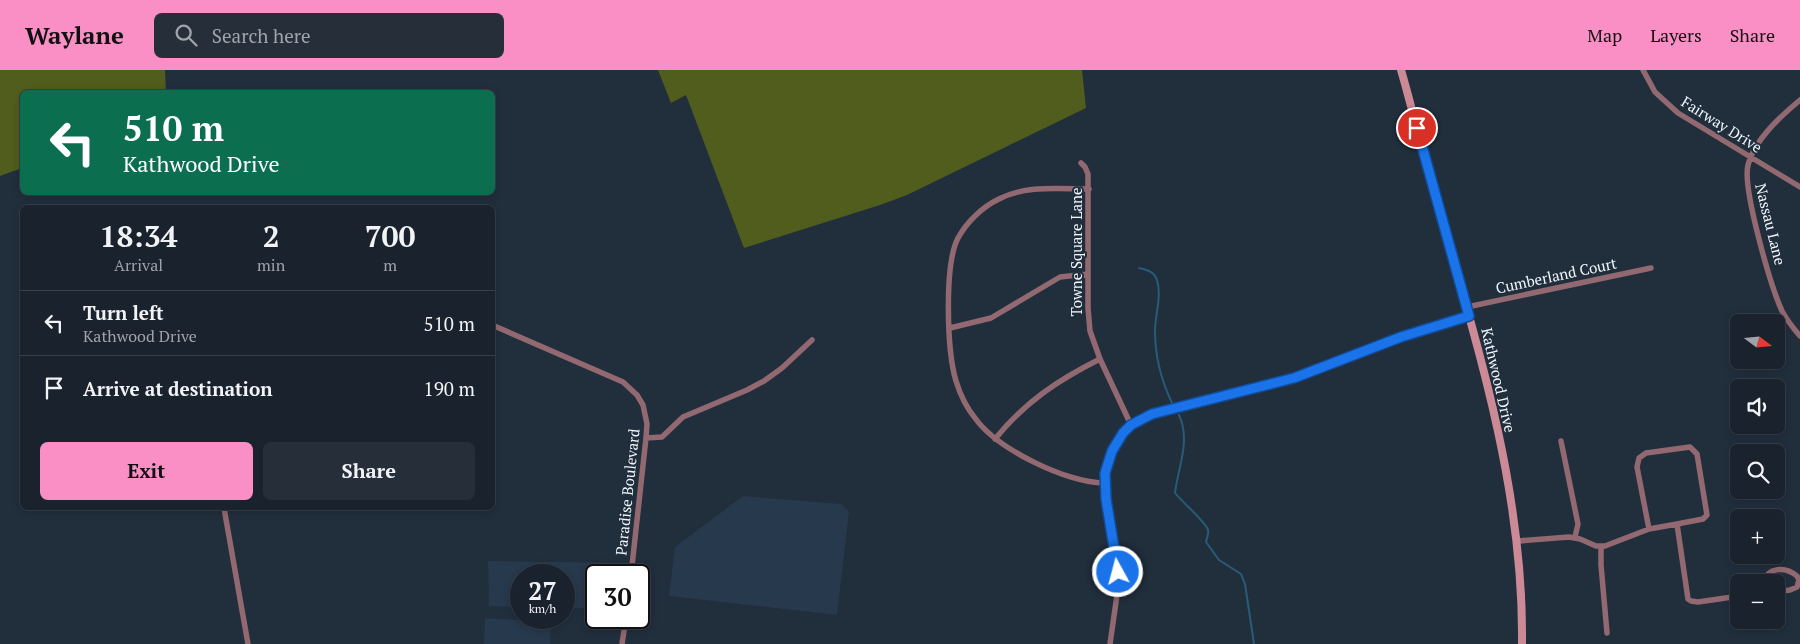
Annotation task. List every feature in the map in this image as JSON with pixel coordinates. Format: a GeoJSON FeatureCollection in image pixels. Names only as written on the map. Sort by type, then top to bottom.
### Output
{"type":"FeatureCollection","features":[{"type":"Feature","properties":{"kind":"street","name":"Kathwood Drive"},"geometry":{"type":"LineString","coordinates":[[1401,70],[1467,307],[1497,429],[1518,541],[1522,587],[1522,644]]}},
{"type":"Feature","properties":{"kind":"street","name":"Fairway Drive"},"geometry":{"type":"LineString","coordinates":[[1643,70],[1655,92],[1678,113],[1800,187]]}},
{"type":"Feature","properties":{"kind":"street","name":"Nassau Lane"},"geometry":{"type":"LineString","coordinates":[[1800,100],[1767,132],[1751,157],[1747,168],[1746,182],[1758,233],[1780,304],[1788,320],[1800,336]]}},
{"type":"Feature","properties":{"kind":"street","name":"Towne Square Lane"},"geometry":{"type":"LineString","coordinates":[[1081,163],[1087,169],[1088,174],[1088,320],[1090,331],[1100,359],[1131,425]]}},
{"type":"Feature","properties":{"kind":"street"},"geometry":{"type":"LineString","coordinates":[[1088,189],[1022,191],[1000,198],[980,212],[958,238],[951,261],[949,276],[950,328],[953,363],[961,395],[975,419],[995,439],[1013,452],[1067,476],[1084,481],[1104,483]]}},
{"type":"Feature","properties":{"kind":"street","name":"Cumberland Court"},"geometry":{"type":"LineString","coordinates":[[1467,307],[1651,268]]}},
{"type":"Feature","properties":{"kind":"street"},"geometry":{"type":"LineString","coordinates":[[950,328],[991,318],[1060,277],[1088,274]]}},
{"type":"Feature","properties":{"kind":"street"},"geometry":{"type":"LineString","coordinates":[[1110,644],[1117,595],[1118,572],[1104,483],[1112,451],[1123,433],[1131,425],[1152,414],[1294,378],[1401,337],[1469,316]]}},
{"type":"Feature","properties":{"kind":"street","name":"Paradise Boulevard"},"geometry":{"type":"LineString","coordinates":[[495,325],[623,382],[637,395],[643,405],[647,424],[632,564]]}},
{"type":"Feature","properties":{"kind":"street"},"geometry":{"type":"LineString","coordinates":[[646,438],[662,437],[683,417],[764,381],[782,368],[812,340]]}},
{"type":"Feature","properties":{"kind":"street"},"geometry":{"type":"LineString","coordinates":[[995,439],[1013,418],[1040,394],[1073,372],[1100,359]]}},
{"type":"Feature","properties":{"kind":"street"},"geometry":{"type":"LineString","coordinates":[[1561,441],[1578,524],[1575,537]]}},
{"type":"Feature","properties":{"kind":"street"},"geometry":{"type":"LineString","coordinates":[[1518,541],[1564,536],[1575,537],[1600,546],[1610,545],[1649,529],[1703,519],[1707,515],[1697,454],[1690,447],[1686,446],[1646,453],[1642,455],[1638,462],[1637,467],[1649,529]]}},
{"type":"Feature","properties":{"kind":"street"},"geometry":{"type":"LineString","coordinates":[[224,510],[248,644]]}},
{"type":"Feature","properties":{"kind":"street"},"geometry":{"type":"LineString","coordinates":[[1677,524],[1688,599],[1698,602],[1730,597]]}},
{"type":"Feature","properties":{"kind":"street"},"geometry":{"type":"LineString","coordinates":[[1600,546],[1607,633]]}},
{"type":"Feature","properties":{"kind":"street"},"geometry":{"type":"LineString","coordinates":[[1769,574],[1776,569],[1794,573],[1798,576],[1797,587],[1785,591]]}},
{"type":"Feature","properties":{"kind":"street"},"geometry":{"type":"LineString","coordinates":[[622,644],[624,629]]}},
{"type":"Feature","properties":{"kind":"shaded area"},"geometry":{"type":"Polygon","coordinates":[[[743,496],[841,504],[849,512],[837,615],[669,596],[675,547],[743,496]]]}},
{"type":"Feature","properties":{"kind":"shaded area"},"geometry":{"type":"Polygon","coordinates":[[[488,561],[627,563],[585,564],[585,608],[575,608],[575,564],[510,564],[510,607],[489,606],[488,561]]]}},
{"type":"Feature","properties":{"kind":"shaded area"},"geometry":{"type":"Polygon","coordinates":[[[485,618],[510,620],[510,629],[551,629],[550,644],[484,644],[485,618]]]}},
{"type":"Feature","properties":{"kind":"green space"},"geometry":{"type":"Polygon","coordinates":[[[0,70],[165,70],[166,90],[20,90],[20,169],[0,176],[0,70]]]}},
{"type":"Feature","properties":{"kind":"green space"},"geometry":{"type":"Polygon","coordinates":[[[658,70],[1082,70],[1086,108],[907,195],[744,248],[686,95],[671,103],[658,70]]]}},
{"type":"Feature","properties":{"kind":"waterway"},"geometry":{"type":"LineString","coordinates":[[1139,268],[1152,273],[1157,280],[1159,293],[1155,325],[1157,359],[1172,403]]}},
{"type":"Feature","properties":{"kind":"waterway"},"geometry":{"type":"LineString","coordinates":[[1179,415],[1184,434],[1184,444],[1175,493],[1206,526],[1208,530],[1206,542],[1219,560],[1241,574],[1245,584],[1254,644]]}},
{"type":"Feature","properties":{"kind":"route"},"geometry":{"type":"LineString","coordinates":[[1118,572],[1104,483],[1107,462],[1112,451],[1117,441],[1131,425],[1152,414],[1294,378],[1401,337],[1469,316],[1417,128]]}}]}
